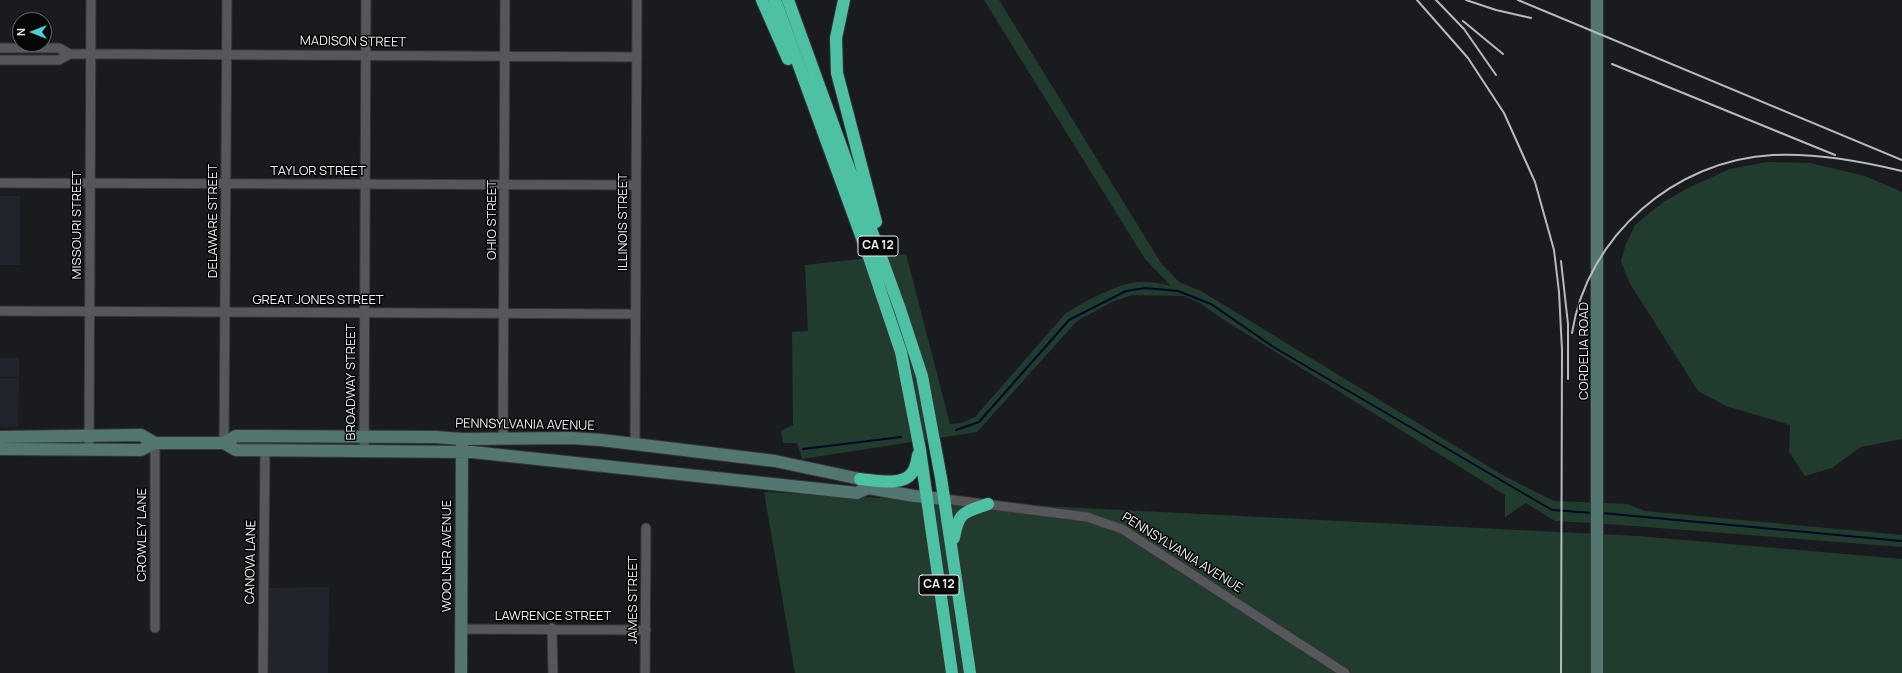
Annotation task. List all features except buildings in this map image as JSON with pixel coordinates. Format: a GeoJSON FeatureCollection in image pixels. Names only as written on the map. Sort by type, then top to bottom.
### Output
{"type":"FeatureCollection","features":[{"type":"Feature","properties":{"kind":"highway"},"geometry":{"type":"LineString","coordinates":[[762,0],[780,38],[821,143],[836,169]]}},
{"type":"Feature","properties":{"kind":"highway","name":"CA 12"},"geometry":{"type":"LineString","coordinates":[[775,0],[889,314],[901,352],[920,450],[952,673]]}},
{"type":"Feature","properties":{"kind":"highway","name":"CA 12"},"geometry":{"type":"LineString","coordinates":[[788,0],[882,257],[922,376],[945,499],[970,673]]}},
{"type":"Feature","properties":{"kind":"highway"},"geometry":{"type":"LineString","coordinates":[[844,0],[836,38],[837,74],[878,228],[882,257]]}},
{"type":"Feature","properties":{"kind":"highway"},"geometry":{"type":"LineString","coordinates":[[864,484],[898,481],[906,478],[912,473],[920,450]]}},
{"type":"Feature","properties":{"kind":"highway"},"geometry":{"type":"LineString","coordinates":[[952,549],[957,520],[968,511],[988,504]]}},
{"type":"Feature","properties":{"kind":"main road","name":"CORDELIA ROAD"},"geometry":{"type":"LineString","coordinates":[[1597,0],[1597,673]]}},
{"type":"Feature","properties":{"kind":"main road","name":"PENNSYLVANIA AVENUE"},"geometry":{"type":"LineString","coordinates":[[0,436],[141,436],[155,443]]}},
{"type":"Feature","properties":{"kind":"main road","name":"PENNSYLVANIA AVENUE"},"geometry":{"type":"LineString","coordinates":[[0,449],[141,450],[155,443],[224,442],[236,436],[435,437],[462,439],[571,438],[635,444],[775,461],[926,498],[945,499]]}},
{"type":"Feature","properties":{"kind":"main road","name":"WOOLNER AVENUE"},"geometry":{"type":"LineString","coordinates":[[460,673],[462,439]]}},
{"type":"Feature","properties":{"kind":"main road","name":"PENNSYLVANIA AVENUE"},"geometry":{"type":"LineString","coordinates":[[224,442],[236,450],[461,452],[857,493],[864,484]]}},
{"type":"Feature","properties":{"kind":"street","name":"MISSOURI STREET"},"geometry":{"type":"LineString","coordinates":[[89,450],[91,0]]}},
{"type":"Feature","properties":{"kind":"street","name":"DELAWARE STREET"},"geometry":{"type":"LineString","coordinates":[[224,442],[227,0]]}},
{"type":"Feature","properties":{"kind":"street","name":"BROADWAY STREET"},"geometry":{"type":"LineString","coordinates":[[364,451],[366,0]]}},
{"type":"Feature","properties":{"kind":"street","name":"OHIO STREET"},"geometry":{"type":"LineString","coordinates":[[503,439],[505,0]]}},
{"type":"Feature","properties":{"kind":"street","name":"ILLINOIS STREET"},"geometry":{"type":"LineString","coordinates":[[635,444],[637,0]]}},
{"type":"Feature","properties":{"kind":"street","name":"MADISON STREET"},"geometry":{"type":"LineString","coordinates":[[0,48],[59,48],[70,54],[637,57]]}},
{"type":"Feature","properties":{"kind":"street","name":"MADISON STREET"},"geometry":{"type":"LineString","coordinates":[[0,60],[59,60],[70,54]]}},
{"type":"Feature","properties":{"kind":"street","name":"TAYLOR STREET"},"geometry":{"type":"LineString","coordinates":[[0,183],[636,185]]}},
{"type":"Feature","properties":{"kind":"street","name":"GREAT JONES STREET"},"geometry":{"type":"LineString","coordinates":[[0,311],[635,314]]}},
{"type":"Feature","properties":{"kind":"street","name":"CROWLEY LANE"},"geometry":{"type":"LineString","coordinates":[[154,628],[155,443]]}},
{"type":"Feature","properties":{"kind":"street","name":"CANOVA LANE"},"geometry":{"type":"LineString","coordinates":[[263,673],[265,451]]}},
{"type":"Feature","properties":{"kind":"street","name":"PENNSYLVANIA AVENUE"},"geometry":{"type":"LineString","coordinates":[[945,499],[1087,517],[1122,529],[1345,673]]}},
{"type":"Feature","properties":{"kind":"street","name":"JAMES STREET"},"geometry":{"type":"LineString","coordinates":[[646,528],[646,673]]}},
{"type":"Feature","properties":{"kind":"street","name":"LAWRENCE STREET"},"geometry":{"type":"LineString","coordinates":[[461,629],[552,628],[646,630]]}},
{"type":"Feature","properties":{"kind":"street"},"geometry":{"type":"LineString","coordinates":[[552,628],[552,673]]}},
{"type":"Feature","properties":{"kind":"shaded area"},"geometry":{"type":"Polygon","coordinates":[[[0,196],[20,196],[20,265],[0,265],[0,196]]]}},
{"type":"Feature","properties":{"kind":"shaded area"},"geometry":{"type":"Polygon","coordinates":[[[0,358],[19,358],[19,377],[0,377],[0,358]]]}},
{"type":"Feature","properties":{"kind":"shaded area"},"geometry":{"type":"Polygon","coordinates":[[[0,378],[19,378],[18,427],[0,427],[0,378]]]}},
{"type":"Feature","properties":{"kind":"shaded area"},"geometry":{"type":"Polygon","coordinates":[[[329,587],[328,673],[268,673],[268,588],[329,587]]]}},
{"type":"Feature","properties":{"kind":"green space"},"geometry":{"type":"Polygon","coordinates":[[[984,0],[999,0],[1161,263],[1179,282],[1201,291],[1506,477],[1554,501],[1627,504],[1645,511],[1902,535],[1902,547],[1555,521],[1526,503],[1505,517],[1505,495],[1221,318],[1200,303],[1184,296],[1132,295],[1114,301],[1077,321],[977,432],[802,459],[797,443],[783,443],[781,431],[793,425],[792,332],[808,331],[805,265],[906,254],[950,424],[962,423],[975,417],[1065,314],[1072,309],[1090,299],[1122,285],[1148,282],[1171,286],[1145,259],[984,0]]]}},
{"type":"Feature","properties":{"kind":"green space"},"geometry":{"type":"Polygon","coordinates":[[[1767,162],[1810,163],[1865,176],[1902,192],[1902,439],[1861,447],[1832,468],[1805,476],[1789,452],[1790,425],[1726,406],[1698,391],[1629,282],[1621,261],[1626,244],[1635,225],[1663,202],[1690,187],[1730,169],[1767,162]]]}},
{"type":"Feature","properties":{"kind":"green space"},"geometry":{"type":"Polygon","coordinates":[[[764,492],[1638,536],[1902,559],[1902,673],[795,673],[764,492]]]}},
{"type":"Feature","properties":{"kind":"waterway"},"geometry":{"type":"LineString","coordinates":[[956,430],[979,422],[1069,320],[1126,291],[1145,288],[1178,291],[1211,304],[1275,348],[1552,510],[1593,513]]}},
{"type":"Feature","properties":{"kind":"waterway"},"geometry":{"type":"LineString","coordinates":[[803,449],[901,437]]}},
{"type":"Feature","properties":{"kind":"waterway"},"geometry":{"type":"LineString","coordinates":[[1602,513],[1902,541]]}},
{"type":"Feature","properties":{"kind":"railway"},"geometry":{"type":"LineString","coordinates":[[1417,0],[1468,58],[1504,113],[1535,182],[1554,250],[1559,292],[1562,350],[1561,673]]}},
{"type":"Feature","properties":{"kind":"railway"},"geometry":{"type":"LineString","coordinates":[[1436,0],[1464,29],[1496,75]]}},
{"type":"Feature","properties":{"kind":"railway"},"geometry":{"type":"LineString","coordinates":[[1466,0],[1496,10],[1531,18]]}},
{"type":"Feature","properties":{"kind":"railway"},"geometry":{"type":"LineString","coordinates":[[1518,0],[1902,160]]}},
{"type":"Feature","properties":{"kind":"railway"},"geometry":{"type":"LineString","coordinates":[[1463,21],[1503,54]]}},
{"type":"Feature","properties":{"kind":"railway"},"geometry":{"type":"LineString","coordinates":[[1612,64],[1835,155]]}},
{"type":"Feature","properties":{"kind":"railway"},"geometry":{"type":"LineString","coordinates":[[1572,333],[1581,298],[1596,265],[1616,235],[1641,210],[1670,188],[1702,171],[1737,160],[1773,155],[1805,155],[1838,158],[1902,171]]}},
{"type":"Feature","properties":{"kind":"railway"},"geometry":{"type":"LineString","coordinates":[[1561,261],[1568,324],[1568,379]]}}]}
